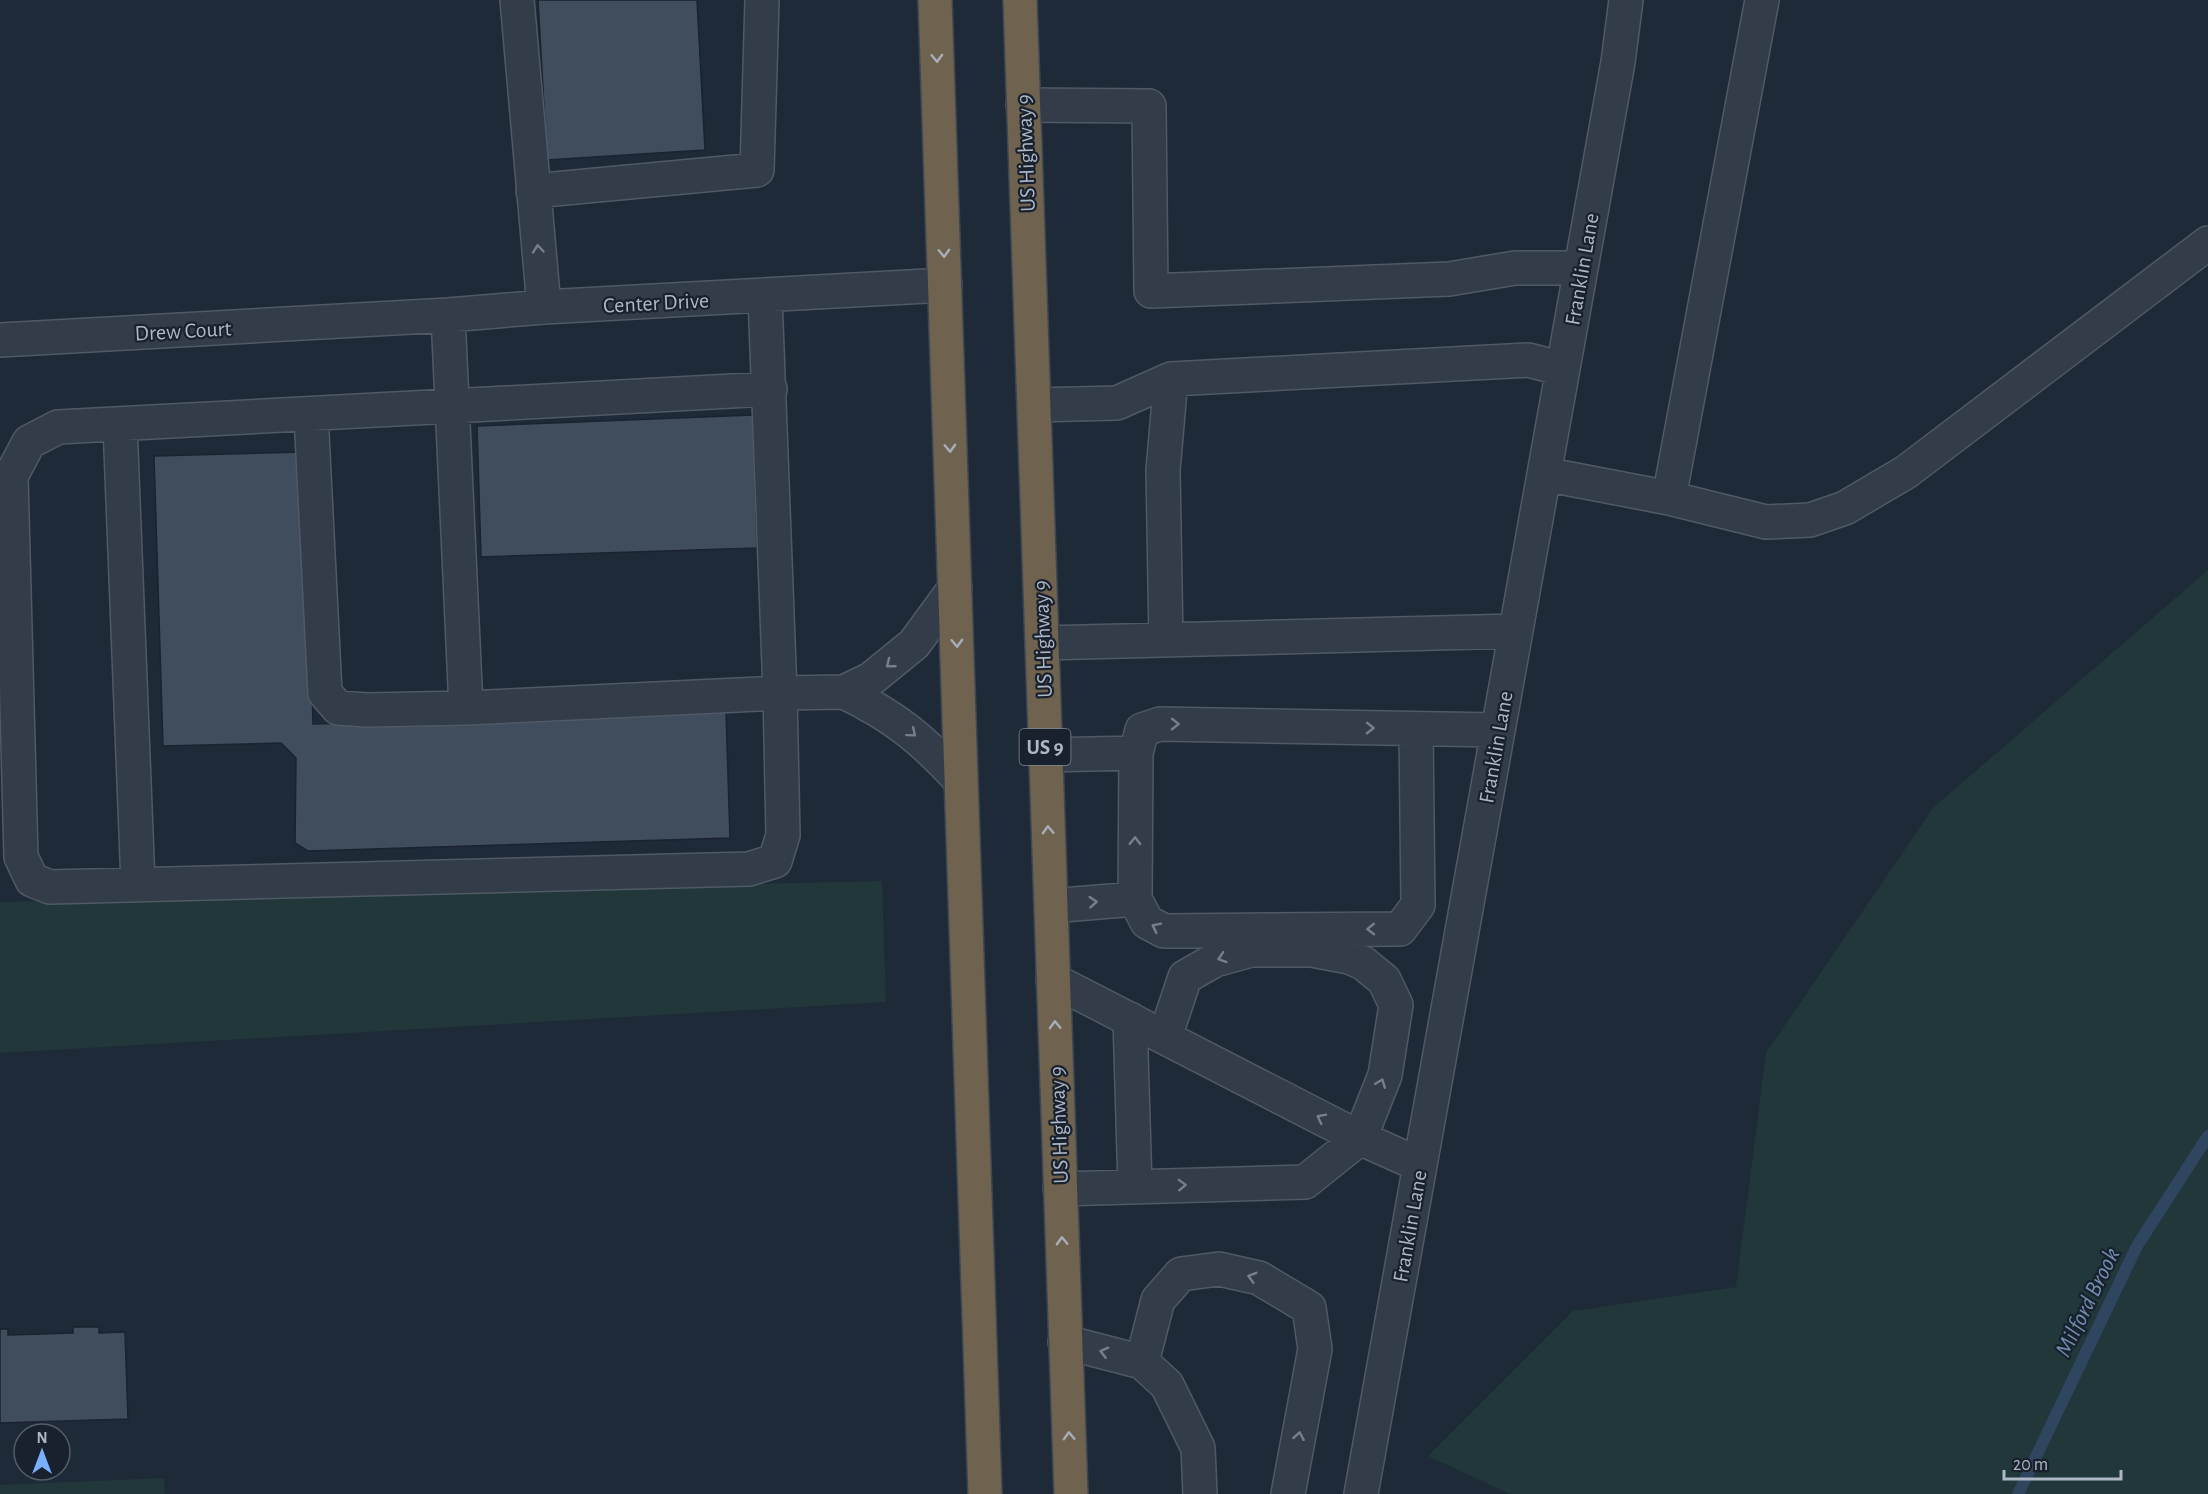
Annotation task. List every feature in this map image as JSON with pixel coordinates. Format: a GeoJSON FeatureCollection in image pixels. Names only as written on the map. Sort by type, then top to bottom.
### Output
{"type":"FeatureCollection","features":[{"type":"Feature","properties":{"kind":"highway"},"geometry":{"type":"LineString","coordinates":[[935,0],[985,1494]]}},
{"type":"Feature","properties":{"kind":"highway","name":"US Highway 9"},"geometry":{"type":"LineString","coordinates":[[1020,0],[1071,1494]]}},
{"type":"Feature","properties":{"kind":"street"},"geometry":{"type":"LineString","coordinates":[[517,0],[543,307]]}},
{"type":"Feature","properties":{"kind":"street"},"geometry":{"type":"LineString","coordinates":[[534,190],[757,170],[762,0]]}},
{"type":"Feature","properties":{"kind":"street","name":"Franklin Lane"},"geometry":{"type":"LineString","coordinates":[[1361,1494],[1618,62],[1626,0]]}},
{"type":"Feature","properties":{"kind":"street"},"geometry":{"type":"LineString","coordinates":[[1669,498],[1762,0]]}},
{"type":"Feature","properties":{"kind":"street"},"geometry":{"type":"LineString","coordinates":[[1023,105],[1149,106],[1150,291],[1449,279],[1515,268],[1581,268]]}},
{"type":"Feature","properties":{"kind":"street"},"geometry":{"type":"LineString","coordinates":[[1544,474],[1669,498],[1766,522],[1810,520],[1845,508],[1906,472],[2208,243]]}},
{"type":"Feature","properties":{"kind":"street","name":"Center Drive"},"geometry":{"type":"LineString","coordinates":[[367,320],[543,307],[945,285]]}},
{"type":"Feature","properties":{"kind":"street"},"geometry":{"type":"LineString","coordinates":[[765,296],[770,389],[783,835],[775,861],[749,869],[50,887],[32,879],[21,857],[11,476],[28,442],[58,427],[770,389]]}},
{"type":"Feature","properties":{"kind":"street"},"geometry":{"type":"LineString","coordinates":[[448,315],[466,708]]}},
{"type":"Feature","properties":{"kind":"street","name":"Drew Court"},"geometry":{"type":"LineString","coordinates":[[0,340],[367,320]]}},
{"type":"Feature","properties":{"kind":"street"},"geometry":{"type":"LineString","coordinates":[[1034,405],[1117,403],[1171,380],[1528,360],[1563,369]]}},
{"type":"Feature","properties":{"kind":"street"},"geometry":{"type":"LineString","coordinates":[[1166,640],[1162,470],[1171,380]]}},
{"type":"Feature","properties":{"kind":"street"},"geometry":{"type":"LineString","coordinates":[[311,414],[325,693],[338,708],[367,710],[466,708],[844,692],[871,679],[914,644],[955,588]]}},
{"type":"Feature","properties":{"kind":"street"},"geometry":{"type":"LineString","coordinates":[[120,424],[138,884]]}},
{"type":"Feature","properties":{"kind":"street"},"geometry":{"type":"LineString","coordinates":[[1042,643],[1516,631]]}},
{"type":"Feature","properties":{"kind":"street"},"geometry":{"type":"LineString","coordinates":[[844,692],[870,704],[902,724],[929,747],[961,781]]}},
{"type":"Feature","properties":{"kind":"street"},"geometry":{"type":"LineString","coordinates":[[1416,729],[1418,905],[1400,928],[1164,931],[1146,922],[1134,899],[1136,753],[1142,730],[1160,724],[1498,730]]}},
{"type":"Feature","properties":{"kind":"street"},"geometry":{"type":"LineString","coordinates":[[1046,755],[1136,753]]}},
{"type":"Feature","properties":{"kind":"street"},"geometry":{"type":"LineString","coordinates":[[1051,906],[1134,899]]}},
{"type":"Feature","properties":{"kind":"street"},"geometry":{"type":"LineString","coordinates":[[1418,905],[1465,917]]}},
{"type":"Feature","properties":{"kind":"street"},"geometry":{"type":"LineString","coordinates":[[1060,1189],[1305,1182],[1360,1138],[1385,1075],[1396,1005],[1384,980],[1363,963],[1349,957],[1312,950],[1251,950],[1215,960],[1185,977],[1165,1037]]}},
{"type":"Feature","properties":{"kind":"street"},"geometry":{"type":"LineString","coordinates":[[1053,980],[1360,1138],[1420,1165]]}},
{"type":"Feature","properties":{"kind":"street"},"geometry":{"type":"LineString","coordinates":[[1130,1019],[1134,1187]]}},
{"type":"Feature","properties":{"kind":"street"},"geometry":{"type":"LineString","coordinates":[[1142,1362],[1158,1300],[1181,1274],[1219,1269],[1259,1278],[1309,1308],[1315,1349],[1288,1494]]}},
{"type":"Feature","properties":{"kind":"street"},"geometry":{"type":"LineString","coordinates":[[1065,1342],[1142,1362],[1167,1385],[1198,1448],[1200,1494]]}},
{"type":"Feature","properties":{"kind":"green space"},"geometry":{"type":"Polygon","coordinates":[[[2208,570],[2208,1494],[1510,1494],[1428,1456],[1573,1311],[1736,1287],[1766,1053],[1933,808],[2208,570]]]}},
{"type":"Feature","properties":{"kind":"green space"},"geometry":{"type":"Polygon","coordinates":[[[882,881],[886,1002],[0,1053],[0,902],[882,881]]]}},
{"type":"Feature","properties":{"kind":"green space"},"geometry":{"type":"Polygon","coordinates":[[[164,1478],[165,1494],[0,1494],[0,1485],[164,1478]]]}},
{"type":"Feature","properties":{"kind":"building"},"geometry":{"type":"Polygon","coordinates":[[[538,0],[697,0],[705,150],[547,160],[538,0]]]}},
{"type":"Feature","properties":{"kind":"building"},"geometry":{"type":"Polygon","coordinates":[[[753,415],[757,548],[481,557],[477,426],[753,415]]]}},
{"type":"Feature","properties":{"kind":"building"},"geometry":{"type":"Polygon","coordinates":[[[305,452],[313,724],[726,712],[730,838],[308,851],[295,843],[296,758],[281,743],[163,746],[154,456],[305,452]]]}},
{"type":"Feature","properties":{"kind":"building"},"geometry":{"type":"Polygon","coordinates":[[[73,1327],[99,1327],[99,1333],[125,1332],[128,1419],[0,1423],[0,1329],[8,1329],[8,1335],[73,1333],[73,1327]]]}},
{"type":"Feature","properties":{"kind":"waterway","name":"Milford Brook"},"geometry":{"type":"LineString","coordinates":[[2018,1494],[2137,1246],[2208,1136]]}}]}
